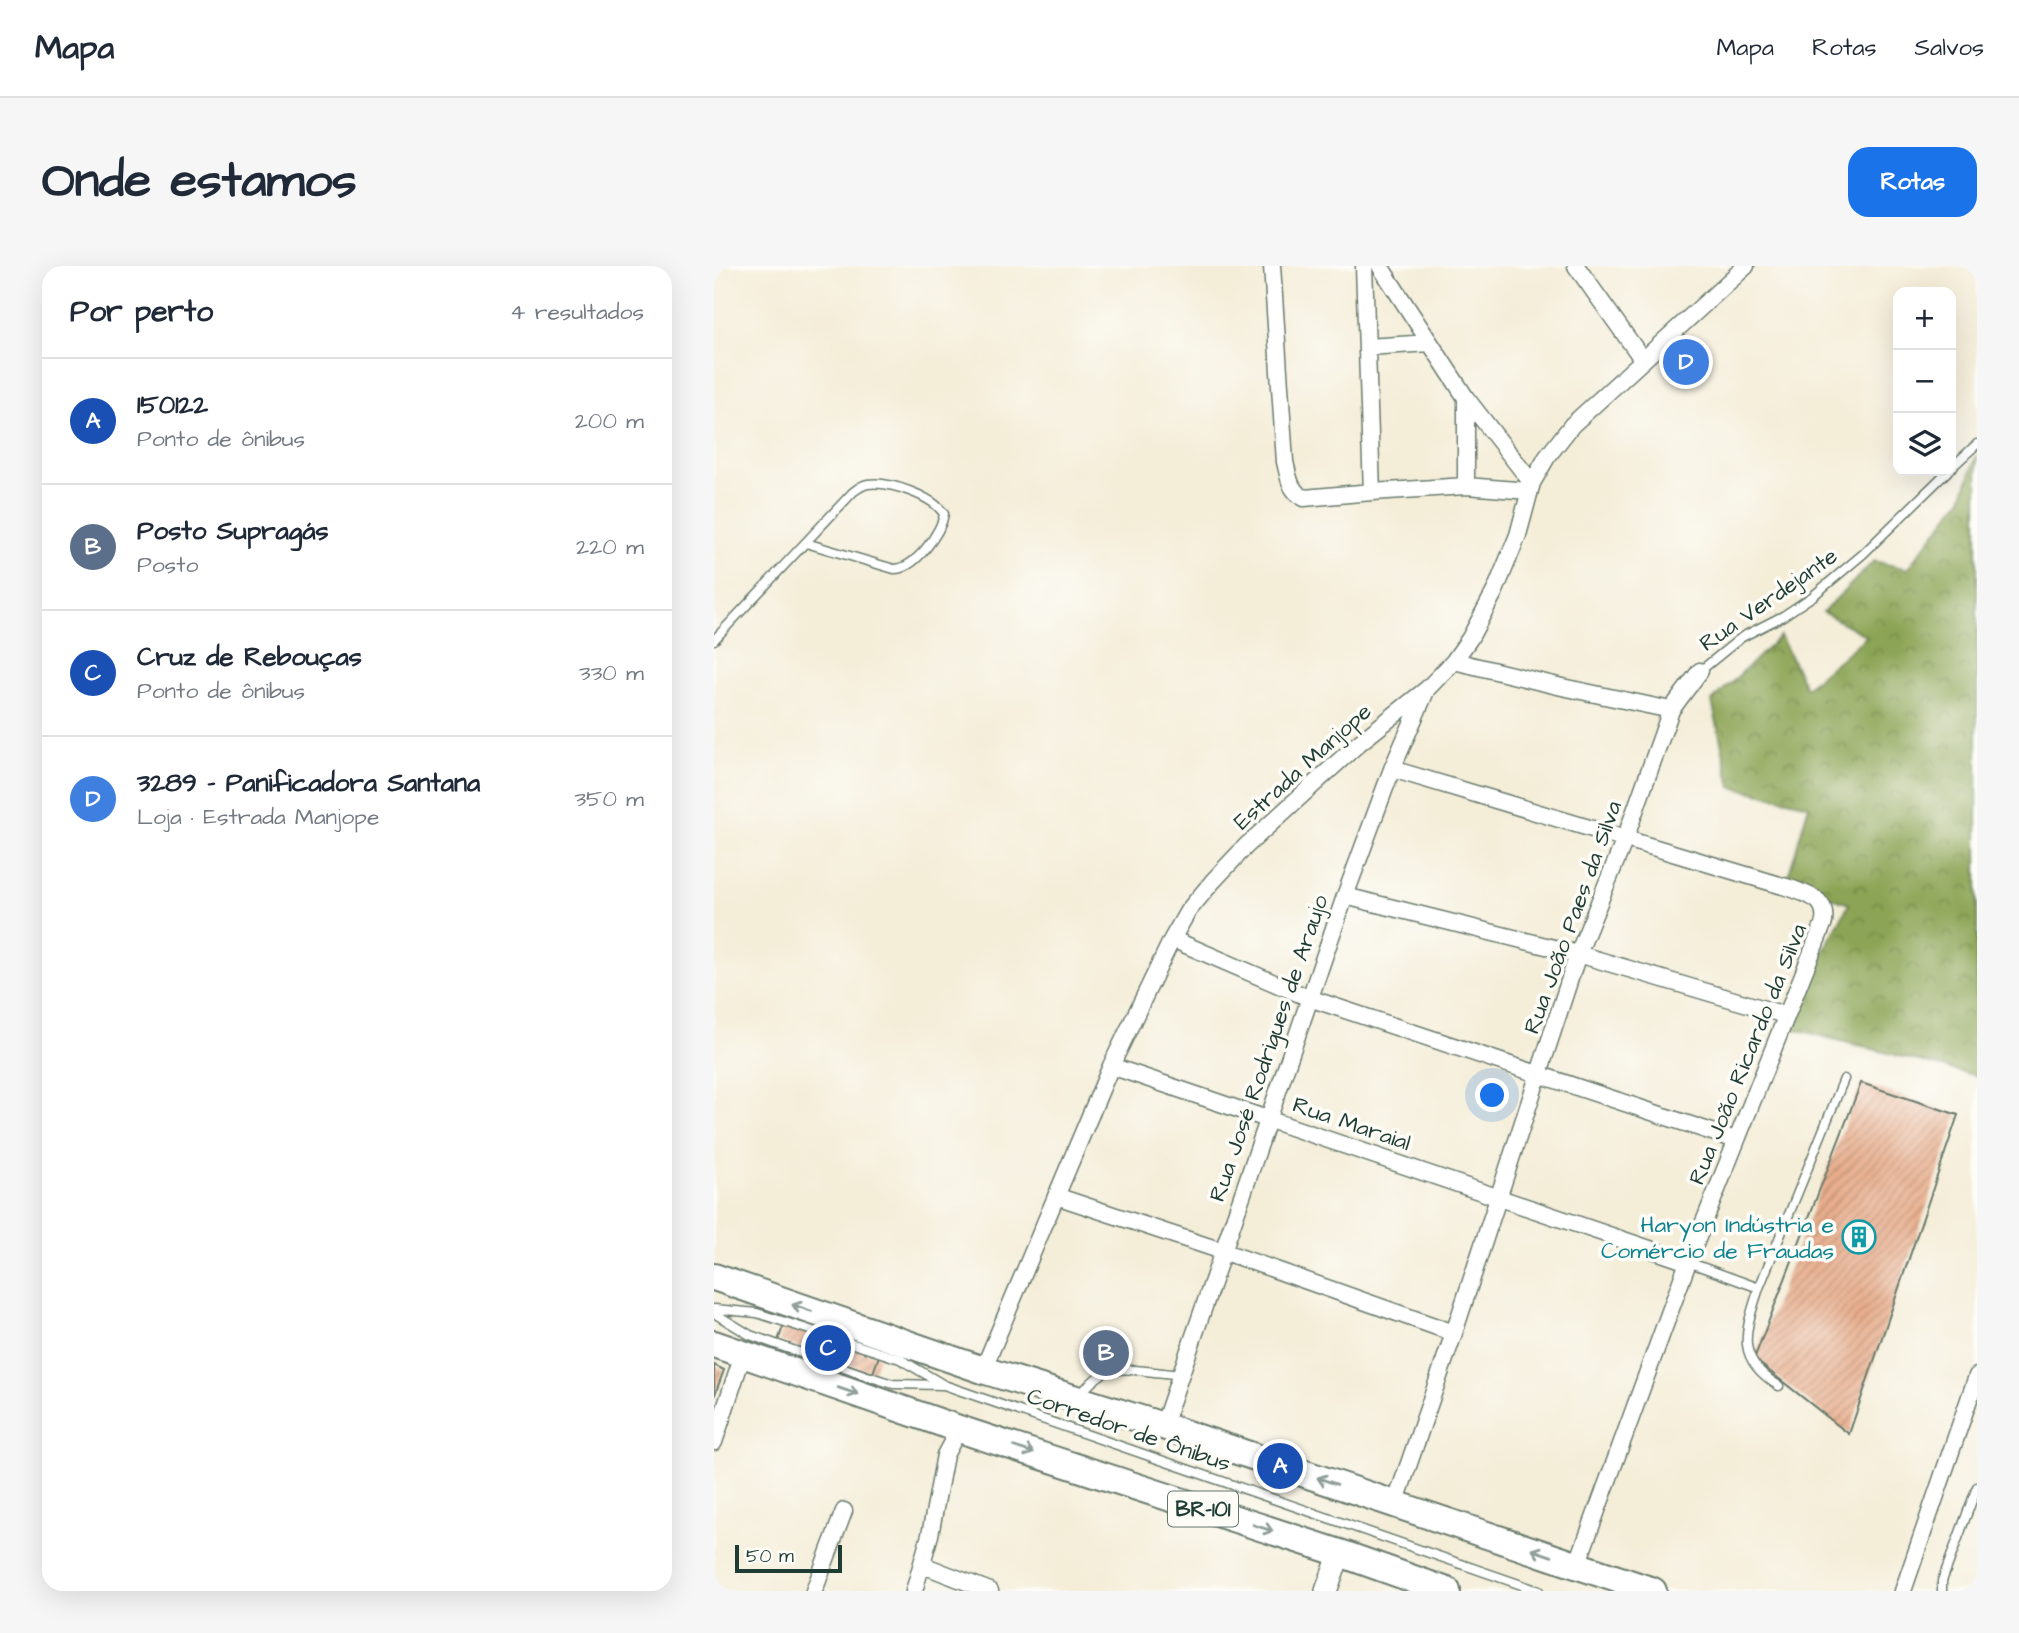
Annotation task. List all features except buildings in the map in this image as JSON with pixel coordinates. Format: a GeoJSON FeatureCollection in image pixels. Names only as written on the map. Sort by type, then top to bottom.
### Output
{"type":"FeatureCollection","features":[{"type":"Feature","properties":{"kind":"highway"},"geometry":{"type":"LineString","coordinates":[[714,1278],[983,1370],[1163,1426],[1653,1591]]}},
{"type":"Feature","properties":{"kind":"highway","name":"BR-101"},"geometry":{"type":"LineString","coordinates":[[714,1344],[959,1429],[1340,1553],[1447,1591]]}},
{"type":"Feature","properties":{"kind":"main road"},"geometry":{"type":"LineString","coordinates":[[1326,1591],[1340,1553]]}},
{"type":"Feature","properties":{"kind":"street"},"geometry":{"type":"LineString","coordinates":[[1272,266],[1285,462],[1292,489],[1296,494],[1304,498],[1465,486],[1531,487]]}},
{"type":"Feature","properties":{"kind":"street"},"geometry":{"type":"LineString","coordinates":[[1364,266],[1372,492]]}},
{"type":"Feature","properties":{"kind":"street"},"geometry":{"type":"LineString","coordinates":[[1380,266],[1466,398],[1531,487]]}},
{"type":"Feature","properties":{"kind":"street"},"geometry":{"type":"LineString","coordinates":[[1576,266],[1643,360]]}},
{"type":"Feature","properties":{"kind":"street","name":"Estrada Manjope"},"geometry":{"type":"LineString","coordinates":[[983,1370],[1111,1066],[1188,911],[1246,846],[1359,743],[1427,689],[1454,661],[1470,638],[1495,591],[1518,535],[1531,487],[1547,457],[1572,425],[1738,269]]}},
{"type":"Feature","properties":{"kind":"street"},"geometry":{"type":"LineString","coordinates":[[1367,348],[1430,343]]}},
{"type":"Feature","properties":{"kind":"street"},"geometry":{"type":"LineString","coordinates":[[1465,486],[1466,398]]}},
{"type":"Feature","properties":{"kind":"street"},"geometry":{"type":"LineString","coordinates":[[1454,661],[1671,710]]}},
{"type":"Feature","properties":{"kind":"street","name":"Rua João Paes da Silva"},"geometry":{"type":"LineString","coordinates":[[1395,1504],[1578,954],[1625,839],[1671,710],[1700,671]]}},
{"type":"Feature","properties":{"kind":"street","name":"Rua José Rodrigues de Araujo"},"geometry":{"type":"LineString","coordinates":[[1163,1426],[1345,896],[1392,769],[1427,689]]}},
{"type":"Feature","properties":{"kind":"street","name":"Rua João Ricardo da Silva"},"geometry":{"type":"LineString","coordinates":[[1392,769],[1793,889],[1812,897],[1822,904],[1825,911],[1824,922],[1688,1262],[1577,1565]]}},
{"type":"Feature","properties":{"kind":"street"},"geometry":{"type":"LineString","coordinates":[[1345,896],[1578,954],[1785,1015]]}},
{"type":"Feature","properties":{"kind":"street"},"geometry":{"type":"LineString","coordinates":[[1172,939],[1309,998],[1736,1140]]}},
{"type":"Feature","properties":{"kind":"street","name":"Rua Maraial"},"geometry":{"type":"LineString","coordinates":[[1111,1066],[1688,1262]]}},
{"type":"Feature","properties":{"kind":"street"},"geometry":{"type":"LineString","coordinates":[[1056,1196],[1454,1333]]}},
{"type":"Feature","properties":{"kind":"street"},"geometry":{"type":"LineString","coordinates":[[714,1442],[743,1354]]}},
{"type":"Feature","properties":{"kind":"street"},"geometry":{"type":"LineString","coordinates":[[1903,1591],[1977,1377]]}},
{"type":"Feature","properties":{"kind":"street"},"geometry":{"type":"LineString","coordinates":[[915,1591],[945,1455],[959,1429]]}},
{"type":"Feature","properties":{"kind":"street"},"geometry":{"type":"LineString","coordinates":[[814,1591],[844,1511]]}},
{"type":"Feature","properties":{"kind":"street"},"geometry":{"type":"LineString","coordinates":[[923,1564],[990,1591]]}},
{"type":"Feature","properties":{"kind":"lane","name":"Rua Verdejante"},"geometry":{"type":"LineString","coordinates":[[1956,463],[1977,444]]}},
{"type":"Feature","properties":{"kind":"lane","name":"Rua Verdejante"},"geometry":{"type":"LineString","coordinates":[[1700,671],[1742,637],[1783,616],[1813,596],[1863,554],[1942,476]]}},
{"type":"Feature","properties":{"kind":"lane"},"geometry":{"type":"LineString","coordinates":[[714,640],[853,492],[865,485],[892,486],[925,497],[944,514],[939,528],[925,548],[902,569],[806,543]]}},
{"type":"Feature","properties":{"kind":"lane"},"geometry":{"type":"LineString","coordinates":[[1779,1386],[1755,1367],[1749,1357],[1746,1341],[1749,1320],[1844,1079]]}},
{"type":"Feature","properties":{"kind":"lane"},"geometry":{"type":"LineString","coordinates":[[1688,1262],[1759,1289]]}},
{"type":"Feature","properties":{"kind":"lane","name":"Corredor de Ônibus"},"geometry":{"type":"LineString","coordinates":[[714,1311],[750,1335],[864,1375],[893,1384],[944,1385]]}},
{"type":"Feature","properties":{"kind":"lane","name":"Corredor de Ônibus"},"geometry":{"type":"LineString","coordinates":[[714,1311],[757,1313],[900,1359],[944,1385],[1539,1591]]}},
{"type":"Feature","properties":{"kind":"lane"},"geometry":{"type":"LineString","coordinates":[[1074,1399],[1108,1372],[1137,1371],[1181,1375]]}},
{"type":"Feature","properties":{"kind":"lane"},"geometry":{"type":"LineString","coordinates":[[1942,1591],[1942,1581],[1977,1487]]}},
{"type":"Feature","properties":{"kind":"green space"},"geometry":{"type":"Polygon","coordinates":[[[1977,454],[1977,1076],[1783,1026],[1849,904],[1787,881],[1809,805],[1731,787],[1712,701],[1780,636],[1806,688],[1867,636],[1823,612],[1874,561],[1907,569],[1962,498],[1977,454]]]}},
{"type":"Feature","properties":{"kind":"place","name":"3289 - Panificadora Santana"},"geometry":{"type":"Point","coordinates":[1686,362]}},
{"type":"Feature","properties":{"kind":"place","name":"Haryon Indústria e Comércio de Fraudas"},"geometry":{"type":"Point","coordinates":[1859,1237]}},
{"type":"Feature","properties":{"kind":"place","name":"Cruz de Rebouças"},"geometry":{"type":"Point","coordinates":[828,1348]}},
{"type":"Feature","properties":{"kind":"place","name":"Posto Supragás"},"geometry":{"type":"Point","coordinates":[1106,1353]}},
{"type":"Feature","properties":{"kind":"place","name":"150122"},"geometry":{"type":"Point","coordinates":[1280,1466]}}]}
